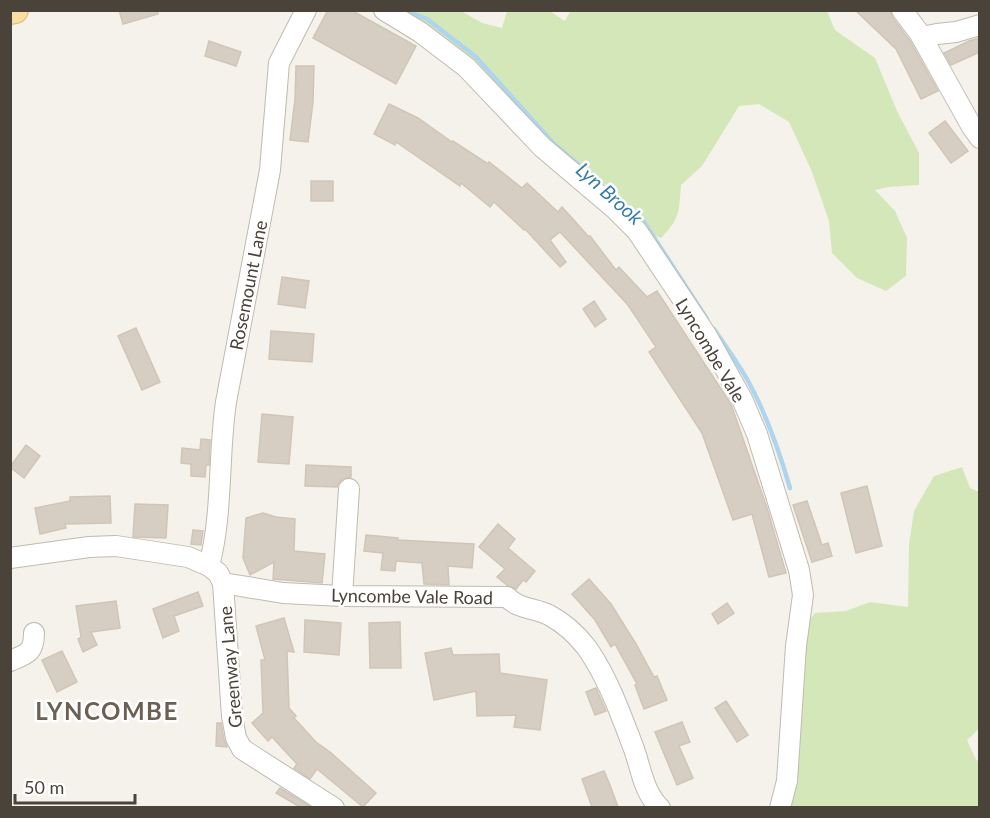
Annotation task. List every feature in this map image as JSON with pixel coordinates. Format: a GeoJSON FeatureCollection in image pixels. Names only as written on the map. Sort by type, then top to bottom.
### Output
{"type":"FeatureCollection","features":[{"type":"Feature","properties":{"kind":"street","name":"Rosemount Lane"},"geometry":{"type":"LineString","coordinates":[[209,566],[216,527],[226,402],[270,170],[279,63],[306,10]]}},
{"type":"Feature","properties":{"kind":"street","name":"Lyncombe Vale"},"geometry":{"type":"LineString","coordinates":[[384,10],[420,32],[466,67],[542,147],[614,208],[636,231],[707,336],[742,399],[757,434],[799,570],[803,596],[796,646],[787,781],[780,807]]}},
{"type":"Feature","properties":{"kind":"street"},"geometry":{"type":"LineString","coordinates":[[902,10],[922,37],[980,138]]}},
{"type":"Feature","properties":{"kind":"street"},"geometry":{"type":"LineString","coordinates":[[922,37],[980,26]]}},
{"type":"Feature","properties":{"kind":"street"},"geometry":{"type":"LineString","coordinates":[[342,596],[349,489]]}},
{"type":"Feature","properties":{"kind":"street"},"geometry":{"type":"LineString","coordinates":[[10,558],[89,547],[116,546],[188,557],[209,566],[218,573],[223,583]]}},
{"type":"Feature","properties":{"kind":"street","name":"Lyncombe Vale Road"},"geometry":{"type":"LineString","coordinates":[[223,583],[283,593],[342,596],[507,597],[512,603],[548,614],[573,632],[588,650],[607,682],[654,805]]}},
{"type":"Feature","properties":{"kind":"street","name":"Greenway Lane"},"geometry":{"type":"LineString","coordinates":[[223,583],[232,716],[236,738],[242,749],[334,807]]}},
{"type":"Feature","properties":{"kind":"street"},"geometry":{"type":"LineString","coordinates":[[10,661],[27,654],[34,645],[34,633]]}},
{"type":"Feature","properties":{"kind":"green space"},"geometry":{"type":"Polygon","coordinates":[[[571,10],[827,11],[835,30],[875,58],[897,111],[919,153],[919,185],[875,190],[895,211],[907,238],[906,276],[886,291],[857,278],[832,253],[829,221],[812,172],[789,122],[759,104],[739,106],[702,166],[681,185],[680,202],[675,220],[661,238],[642,230],[626,211],[615,190],[578,170],[401,11],[461,11],[482,23],[502,28],[507,11],[550,11],[565,21],[571,10]]]}},
{"type":"Feature","properties":{"kind":"green space"},"geometry":{"type":"Polygon","coordinates":[[[962,467],[970,488],[979,492],[980,728],[967,740],[976,760],[979,761],[979,807],[785,808],[802,630],[815,613],[846,611],[870,602],[908,607],[909,545],[914,511],[934,476],[962,467]]]}},
{"type":"Feature","properties":{"kind":"building"},"geometry":{"type":"Polygon","coordinates":[[[119,10],[158,10],[158,14],[123,24],[119,10]]]}},
{"type":"Feature","properties":{"kind":"building"},"geometry":{"type":"Polygon","coordinates":[[[328,10],[351,10],[416,46],[396,84],[313,38],[328,10]]]}},
{"type":"Feature","properties":{"kind":"building"},"geometry":{"type":"Polygon","coordinates":[[[855,10],[890,10],[892,17],[910,41],[938,91],[921,99],[896,49],[855,10]]]}},
{"type":"Feature","properties":{"kind":"building"},"geometry":{"type":"Polygon","coordinates":[[[980,38],[980,52],[951,65],[944,53],[980,38]]]}},
{"type":"Feature","properties":{"kind":"building"},"geometry":{"type":"Polygon","coordinates":[[[209,41],[241,52],[236,66],[205,56],[209,41]]]}},
{"type":"Feature","properties":{"kind":"building"},"geometry":{"type":"Polygon","coordinates":[[[296,66],[314,66],[313,102],[308,142],[290,140],[296,66]]]}},
{"type":"Feature","properties":{"kind":"building"},"geometry":{"type":"Polygon","coordinates":[[[389,104],[418,118],[452,142],[488,164],[489,162],[522,188],[527,183],[558,212],[562,207],[590,236],[616,270],[619,267],[647,297],[657,291],[731,404],[767,508],[786,573],[769,577],[752,514],[733,520],[702,433],[649,352],[656,347],[628,305],[560,232],[550,240],[566,262],[560,267],[525,229],[494,202],[490,207],[461,183],[460,186],[396,142],[395,145],[374,134],[389,104]]]}},
{"type":"Feature","properties":{"kind":"building"},"geometry":{"type":"Polygon","coordinates":[[[945,121],[968,151],[951,163],[929,133],[945,121]]]}},
{"type":"Feature","properties":{"kind":"building"},"geometry":{"type":"Polygon","coordinates":[[[311,181],[333,181],[333,201],[311,201],[311,181]]]}},
{"type":"Feature","properties":{"kind":"building"},"geometry":{"type":"Polygon","coordinates":[[[282,277],[309,281],[305,308],[278,304],[282,277]]]}},
{"type":"Feature","properties":{"kind":"building"},"geometry":{"type":"Polygon","coordinates":[[[594,301],[606,319],[595,327],[583,309],[594,301]]]}},
{"type":"Feature","properties":{"kind":"building"},"geometry":{"type":"Polygon","coordinates":[[[136,328],[160,382],[142,390],[118,336],[136,328]]]}},
{"type":"Feature","properties":{"kind":"building"},"geometry":{"type":"Polygon","coordinates":[[[271,331],[314,334],[312,362],[269,359],[271,331]]]}},
{"type":"Feature","properties":{"kind":"building"},"geometry":{"type":"Polygon","coordinates":[[[262,414],[293,417],[289,464],[258,462],[262,414]]]}},
{"type":"Feature","properties":{"kind":"building"},"geometry":{"type":"Polygon","coordinates":[[[201,439],[210,440],[209,465],[206,465],[205,477],[191,476],[191,464],[181,463],[182,448],[200,450],[201,439]]]}},
{"type":"Feature","properties":{"kind":"building"},"geometry":{"type":"Polygon","coordinates":[[[26,445],[40,456],[24,478],[10,467],[26,445]]]}},
{"type":"Feature","properties":{"kind":"building"},"geometry":{"type":"Polygon","coordinates":[[[306,465],[351,467],[351,477],[343,479],[337,487],[305,486],[306,465]]]}},
{"type":"Feature","properties":{"kind":"building"},"geometry":{"type":"Polygon","coordinates":[[[867,486],[882,546],[856,553],[841,493],[867,486]]]}},
{"type":"Feature","properties":{"kind":"building"},"geometry":{"type":"Polygon","coordinates":[[[110,496],[111,523],[65,524],[66,528],[40,534],[35,508],[70,501],[70,497],[110,496]]]}},
{"type":"Feature","properties":{"kind":"building"},"geometry":{"type":"Polygon","coordinates":[[[807,501],[822,545],[828,543],[832,556],[812,562],[793,505],[807,501]]]}},
{"type":"Feature","properties":{"kind":"building"},"geometry":{"type":"Polygon","coordinates":[[[135,504],[168,505],[166,538],[133,537],[135,504]]]}},
{"type":"Feature","properties":{"kind":"building"},"geometry":{"type":"Polygon","coordinates":[[[263,513],[295,519],[294,551],[325,554],[322,583],[273,579],[274,562],[250,575],[243,558],[246,518],[263,513]]]}},
{"type":"Feature","properties":{"kind":"building"},"geometry":{"type":"Polygon","coordinates":[[[498,524],[515,539],[508,548],[535,571],[516,589],[497,577],[505,569],[479,547],[498,524]]]}},
{"type":"Feature","properties":{"kind":"building"},"geometry":{"type":"Polygon","coordinates":[[[193,530],[203,531],[201,545],[191,544],[193,530]]]}},
{"type":"Feature","properties":{"kind":"building"},"geometry":{"type":"Polygon","coordinates":[[[366,535],[398,538],[398,540],[474,544],[472,568],[448,566],[449,585],[424,584],[422,563],[396,561],[395,571],[381,570],[383,553],[364,551],[366,535]]]}},
{"type":"Feature","properties":{"kind":"building"},"geometry":{"type":"Polygon","coordinates":[[[589,579],[611,604],[654,677],[657,676],[667,700],[644,709],[635,685],[637,684],[615,644],[611,647],[595,620],[572,594],[589,579]]]}},
{"type":"Feature","properties":{"kind":"building"},"geometry":{"type":"Polygon","coordinates":[[[198,592],[203,606],[174,616],[179,631],[163,638],[153,609],[198,592]]]}},
{"type":"Feature","properties":{"kind":"building"},"geometry":{"type":"Polygon","coordinates":[[[116,601],[120,628],[91,632],[97,645],[83,652],[78,639],[81,637],[76,606],[116,601]]]}},
{"type":"Feature","properties":{"kind":"building"},"geometry":{"type":"Polygon","coordinates":[[[727,603],[734,613],[718,624],[712,614],[727,603]]]}},
{"type":"Feature","properties":{"kind":"building"},"geometry":{"type":"Polygon","coordinates":[[[284,618],[294,652],[287,651],[289,708],[296,716],[294,718],[316,742],[376,793],[363,807],[317,769],[310,779],[294,768],[297,764],[272,737],[268,741],[252,723],[263,713],[261,660],[265,660],[256,626],[284,618]]]}},
{"type":"Feature","properties":{"kind":"building"},"geometry":{"type":"Polygon","coordinates":[[[305,620],[341,623],[339,655],[304,652],[305,620]]]}},
{"type":"Feature","properties":{"kind":"building"},"geometry":{"type":"Polygon","coordinates":[[[400,622],[401,668],[370,668],[369,623],[400,622]]]}},
{"type":"Feature","properties":{"kind":"building"},"geometry":{"type":"Polygon","coordinates":[[[451,648],[453,655],[499,654],[500,673],[547,680],[540,730],[514,727],[516,715],[477,716],[476,691],[434,700],[425,653],[451,648]]]}},
{"type":"Feature","properties":{"kind":"building"},"geometry":{"type":"Polygon","coordinates":[[[62,651],[77,682],[57,692],[42,660],[62,651]]]}},
{"type":"Feature","properties":{"kind":"building"},"geometry":{"type":"Polygon","coordinates":[[[596,688],[606,711],[595,715],[586,692],[596,688]]]}},
{"type":"Feature","properties":{"kind":"building"},"geometry":{"type":"Polygon","coordinates":[[[726,701],[748,735],[737,742],[715,708],[726,701]]]}},
{"type":"Feature","properties":{"kind":"building"},"geometry":{"type":"Polygon","coordinates":[[[682,722],[690,742],[679,746],[693,778],[677,785],[655,732],[682,722]]]}},
{"type":"Feature","properties":{"kind":"building"},"geometry":{"type":"Polygon","coordinates":[[[217,723],[221,723],[227,747],[216,746],[217,723]]]}},
{"type":"Feature","properties":{"kind":"building"},"geometry":{"type":"Polygon","coordinates":[[[604,771],[618,807],[592,807],[582,779],[604,771]]]}},
{"type":"Feature","properties":{"kind":"building"},"geometry":{"type":"Polygon","coordinates":[[[280,788],[311,807],[300,807],[276,793],[280,788]]]}},
{"type":"Feature","properties":{"kind":"waterway","name":"Lyn Brook"},"geometry":{"type":"LineString","coordinates":[[404,10],[427,19],[476,57],[554,144],[580,166]]}},
{"type":"Feature","properties":{"kind":"waterway","name":"Lyn Brook"},"geometry":{"type":"LineString","coordinates":[[625,205],[644,222],[707,319]]}},
{"type":"Feature","properties":{"kind":"waterway","name":"Lyn Brook"},"geometry":{"type":"LineString","coordinates":[[714,329],[754,392],[777,446],[790,488]]}},
{"type":"Feature","properties":{"kind":"district","name":"LYNCOMBE"},"geometry":{"type":"Point","coordinates":[107,710]}}]}
